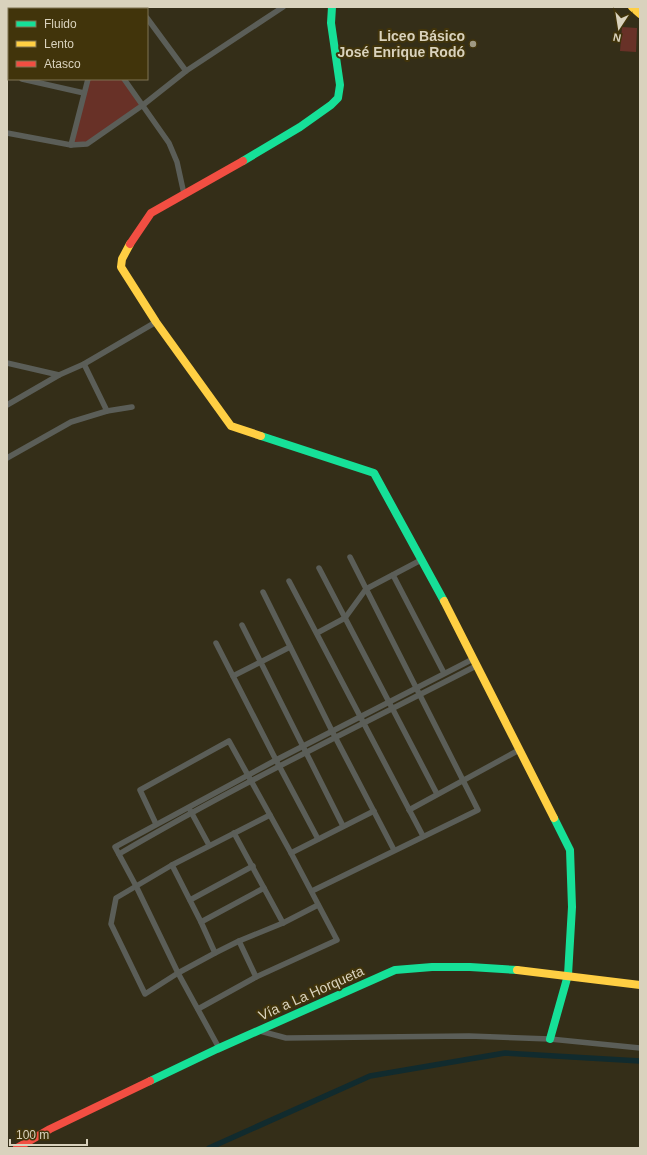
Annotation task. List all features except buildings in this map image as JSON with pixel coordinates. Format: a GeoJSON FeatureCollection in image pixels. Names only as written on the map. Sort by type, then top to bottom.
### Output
{"type":"FeatureCollection","features":[{"type":"Feature","properties":{"kind":"street"},"geometry":{"type":"LineString","coordinates":[[7,133],[71,146],[87,144],[143,105],[186,71],[283,7]]}},
{"type":"Feature","properties":{"kind":"street"},"geometry":{"type":"LineString","coordinates":[[332,7],[330,23],[340,85],[338,98],[300,127],[216,177],[151,213],[127,249],[122,259],[121,267],[124,274],[156,322],[231,426],[374,473],[475,662],[570,850],[572,907],[568,975],[550,1039]]}},
{"type":"Feature","properties":{"kind":"street"},"geometry":{"type":"LineString","coordinates":[[632,7],[640,14]]}},
{"type":"Feature","properties":{"kind":"street"},"geometry":{"type":"LineString","coordinates":[[148,19],[186,71]]}},
{"type":"Feature","properties":{"kind":"street"},"geometry":{"type":"LineString","coordinates":[[26,80],[84,93]]}},
{"type":"Feature","properties":{"kind":"street"},"geometry":{"type":"LineString","coordinates":[[71,146],[88,80]]}},
{"type":"Feature","properties":{"kind":"street"},"geometry":{"type":"LineString","coordinates":[[125,80],[169,143],[177,162],[184,194]]}},
{"type":"Feature","properties":{"kind":"street"},"geometry":{"type":"LineString","coordinates":[[7,405],[59,375],[84,364],[156,322]]}},
{"type":"Feature","properties":{"kind":"street"},"geometry":{"type":"LineString","coordinates":[[7,363],[59,375]]}},
{"type":"Feature","properties":{"kind":"street"},"geometry":{"type":"LineString","coordinates":[[84,364],[107,411]]}},
{"type":"Feature","properties":{"kind":"street"},"geometry":{"type":"LineString","coordinates":[[7,458],[71,422],[107,411],[132,407]]}},
{"type":"Feature","properties":{"kind":"street"},"geometry":{"type":"LineString","coordinates":[[312,890],[478,810],[350,557]]}},
{"type":"Feature","properties":{"kind":"street"},"geometry":{"type":"LineString","coordinates":[[317,633],[345,618],[366,589],[421,560]]}},
{"type":"Feature","properties":{"kind":"street"},"geometry":{"type":"LineString","coordinates":[[319,568],[437,794]]}},
{"type":"Feature","properties":{"kind":"street"},"geometry":{"type":"LineString","coordinates":[[393,575],[444,674]]}},
{"type":"Feature","properties":{"kind":"street"},"geometry":{"type":"LineString","coordinates":[[289,581],[423,836]]}},
{"type":"Feature","properties":{"kind":"street"},"geometry":{"type":"LineString","coordinates":[[263,592],[332,731],[394,850]]}},
{"type":"Feature","properties":{"kind":"street"},"geometry":{"type":"LineString","coordinates":[[242,624],[344,826]]}},
{"type":"Feature","properties":{"kind":"street"},"geometry":{"type":"LineString","coordinates":[[216,643],[279,767],[318,839]]}},
{"type":"Feature","properties":{"kind":"street"},"geometry":{"type":"LineString","coordinates":[[233,676],[290,647]]}},
{"type":"Feature","properties":{"kind":"street"},"geometry":{"type":"LineString","coordinates":[[118,854],[189,810],[249,778],[276,760],[444,674],[475,662]]}},
{"type":"Feature","properties":{"kind":"street"},"geometry":{"type":"LineString","coordinates":[[249,778],[279,767],[420,695],[475,662]]}},
{"type":"Feature","properties":{"kind":"street"},"geometry":{"type":"LineString","coordinates":[[156,824],[140,790],[229,741],[292,853],[337,940],[256,977],[198,1009]]}},
{"type":"Feature","properties":{"kind":"street"},"geometry":{"type":"LineString","coordinates":[[409,810],[520,750]]}},
{"type":"Feature","properties":{"kind":"street"},"geometry":{"type":"LineString","coordinates":[[189,810],[156,824],[115,847],[136,886],[178,973],[219,1048]]}},
{"type":"Feature","properties":{"kind":"street"},"geometry":{"type":"LineString","coordinates":[[189,810],[209,845]]}},
{"type":"Feature","properties":{"kind":"street"},"geometry":{"type":"LineString","coordinates":[[292,853],[374,811]]}},
{"type":"Feature","properties":{"kind":"street"},"geometry":{"type":"LineString","coordinates":[[270,815],[209,845],[116,898],[111,924],[145,994],[178,973],[238,941],[282,923],[318,904]]}},
{"type":"Feature","properties":{"kind":"street"},"geometry":{"type":"LineString","coordinates":[[234,833],[253,866],[282,923]]}},
{"type":"Feature","properties":{"kind":"street"},"geometry":{"type":"LineString","coordinates":[[172,865],[215,953]]}},
{"type":"Feature","properties":{"kind":"street"},"geometry":{"type":"LineString","coordinates":[[190,900],[253,866]]}},
{"type":"Feature","properties":{"kind":"street"},"geometry":{"type":"LineString","coordinates":[[201,922],[264,888]]}},
{"type":"Feature","properties":{"kind":"street"},"geometry":{"type":"LineString","coordinates":[[238,941],[256,977]]}},
{"type":"Feature","properties":{"kind":"street","name":"Vía a La Horqueta"},"geometry":{"type":"LineString","coordinates":[[17,1148],[50,1128],[219,1048],[395,970],[432,967],[509,968],[640,984]]}},
{"type":"Feature","properties":{"kind":"street"},"geometry":{"type":"LineString","coordinates":[[260,1031],[286,1038],[469,1036],[550,1039],[640,1048]]}},
{"type":"Feature","properties":{"kind":"shaded area"},"geometry":{"type":"Polygon","coordinates":[[[622,27],[637,28],[636,52],[620,51],[622,27]]]}},
{"type":"Feature","properties":{"kind":"shaded area"},"geometry":{"type":"Polygon","coordinates":[[[88,80],[125,80],[143,105],[87,144],[71,145],[88,80]]]}},
{"type":"Feature","properties":{"kind":"waterway"},"geometry":{"type":"LineString","coordinates":[[209,1148],[370,1076],[505,1053],[640,1061]]}},
{"type":"Feature","properties":{"kind":"traffic: fast"},"geometry":{"type":"LineString","coordinates":[[243,161],[300,127],[331,105],[338,98],[340,85],[331,23],[332,7]]}},
{"type":"Feature","properties":{"kind":"traffic: fast"},"geometry":{"type":"LineString","coordinates":[[261,436],[374,473],[444,601]]}},
{"type":"Feature","properties":{"kind":"traffic: fast"},"geometry":{"type":"LineString","coordinates":[[550,1039],[568,975],[572,907],[570,850],[554,818]]}},
{"type":"Feature","properties":{"kind":"traffic: fast"},"geometry":{"type":"LineString","coordinates":[[150,1081],[217,1049],[395,970],[432,967],[470,967],[517,970]]}},
{"type":"Feature","properties":{"kind":"traffic: slow"},"geometry":{"type":"LineString","coordinates":[[632,7],[640,14]]}},
{"type":"Feature","properties":{"kind":"traffic: slow"},"geometry":{"type":"LineString","coordinates":[[130,244],[122,259],[121,267],[156,322],[231,426],[261,436]]}},
{"type":"Feature","properties":{"kind":"traffic: slow"},"geometry":{"type":"LineString","coordinates":[[444,601],[554,818]]}},
{"type":"Feature","properties":{"kind":"traffic: slow"},"geometry":{"type":"LineString","coordinates":[[517,970],[640,985]]}},
{"type":"Feature","properties":{"kind":"traffic: jam"},"geometry":{"type":"LineString","coordinates":[[130,244],[151,213],[243,161]]}},
{"type":"Feature","properties":{"kind":"traffic: jam"},"geometry":{"type":"LineString","coordinates":[[17,1148],[50,1129],[150,1081]]}},
{"type":"Feature","properties":{"kind":"place","name":"Liceo Básico José Enrique Rodó"},"geometry":{"type":"Point","coordinates":[473,44]}}]}
